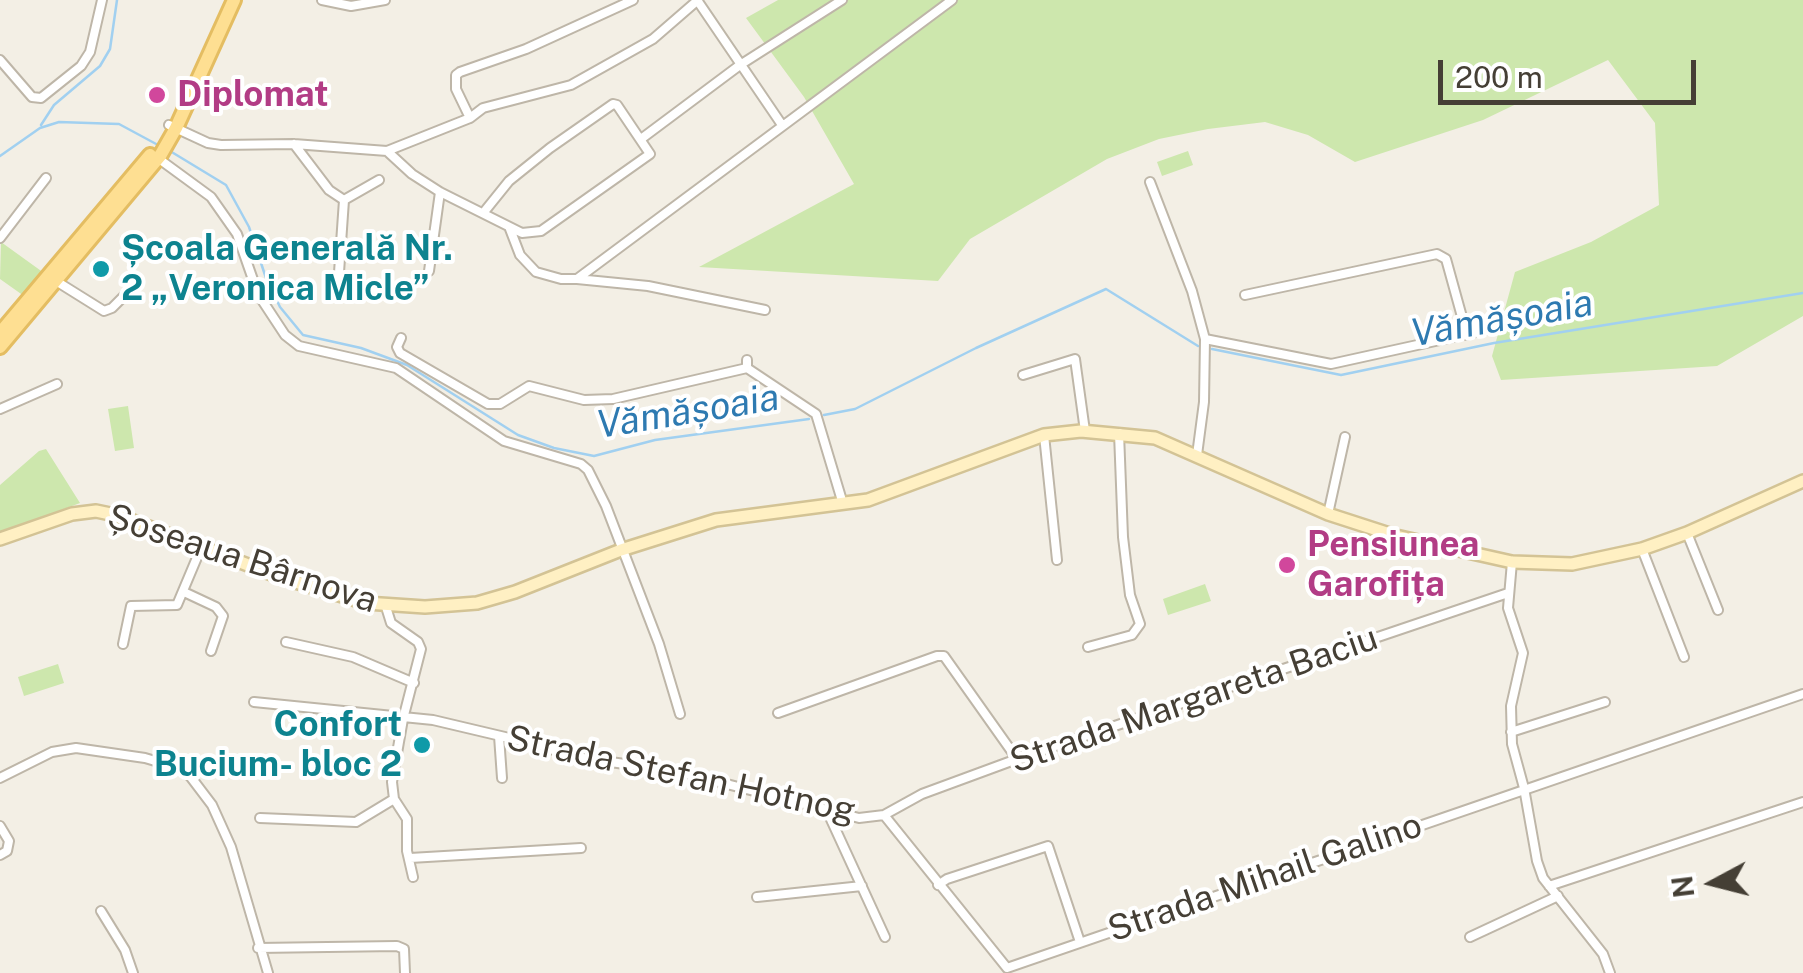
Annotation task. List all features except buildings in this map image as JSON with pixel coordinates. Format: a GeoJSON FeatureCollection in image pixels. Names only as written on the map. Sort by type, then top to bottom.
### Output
{"type":"FeatureCollection","features":[{"type":"Feature","properties":{"kind":"main road"},"geometry":{"type":"LineString","coordinates":[[171,130],[225,0]]}},
{"type":"Feature","properties":{"kind":"main road"},"geometry":{"type":"LineString","coordinates":[[0,347],[155,155],[234,0]]}},
{"type":"Feature","properties":{"kind":"main road"},"geometry":{"type":"LineString","coordinates":[[0,333],[155,155]]}},
{"type":"Feature","properties":{"kind":"main road","name":"Șoseaua Bârnova"},"geometry":{"type":"LineString","coordinates":[[0,539],[72,514],[96,511],[120,516],[282,578],[386,607],[478,603],[621,550],[729,516],[868,500],[1044,434],[1119,432],[1154,438],[1328,514],[1396,536],[1512,562],[1572,564],[1642,550],[1803,482]]}},
{"type":"Feature","properties":{"kind":"street"},"geometry":{"type":"LineString","coordinates":[[0,60],[32,97],[40,98],[80,66],[90,52],[102,0]]}},
{"type":"Feature","properties":{"kind":"street"},"geometry":{"type":"LineString","coordinates":[[322,0],[351,6],[386,0]]}},
{"type":"Feature","properties":{"kind":"street"},"geometry":{"type":"LineString","coordinates":[[470,118],[456,89],[456,75],[460,72],[526,48],[632,0]]}},
{"type":"Feature","properties":{"kind":"street"},"geometry":{"type":"LineString","coordinates":[[171,130],[208,143],[386,151],[470,118],[483,108],[572,85],[654,39],[697,0],[782,125]]}},
{"type":"Feature","properties":{"kind":"street"},"geometry":{"type":"LineString","coordinates":[[641,139],[740,65],[842,0]]}},
{"type":"Feature","properties":{"kind":"street"},"geometry":{"type":"LineString","coordinates":[[577,279],[952,0]]}},
{"type":"Feature","properties":{"kind":"street"},"geometry":{"type":"LineString","coordinates":[[386,151],[440,192],[522,233],[541,231],[650,154],[618,104],[608,106],[509,181],[484,212]]}},
{"type":"Feature","properties":{"kind":"street"},"geometry":{"type":"LineString","coordinates":[[294,144],[329,190],[344,200]]}},
{"type":"Feature","properties":{"kind":"street"},"geometry":{"type":"LineString","coordinates":[[155,155],[211,196],[244,249],[258,294],[285,335],[299,346],[396,368],[504,441],[581,464],[596,484],[659,644],[680,714]]}},
{"type":"Feature","properties":{"kind":"street"},"geometry":{"type":"LineString","coordinates":[[0,238],[46,178]]}},
{"type":"Feature","properties":{"kind":"street"},"geometry":{"type":"LineString","coordinates":[[344,200],[379,180]]}},
{"type":"Feature","properties":{"kind":"street"},"geometry":{"type":"LineString","coordinates":[[1150,182],[1192,292],[1204,339],[1204,402],[1198,455]]}},
{"type":"Feature","properties":{"kind":"street"},"geometry":{"type":"LineString","coordinates":[[429,271],[440,192]]}},
{"type":"Feature","properties":{"kind":"street"},"geometry":{"type":"LineString","coordinates":[[338,287],[344,200]]}},
{"type":"Feature","properties":{"kind":"street"},"geometry":{"type":"LineString","coordinates":[[510,229],[520,255],[536,272],[562,279],[664,289],[765,310]]}},
{"type":"Feature","properties":{"kind":"street"},"geometry":{"type":"LineString","coordinates":[[1245,295],[1436,254],[1446,258],[1467,335]]}},
{"type":"Feature","properties":{"kind":"street"},"geometry":{"type":"LineString","coordinates":[[56,280],[104,311],[138,282]]}},
{"type":"Feature","properties":{"kind":"street"},"geometry":{"type":"LineString","coordinates":[[1204,339],[1331,364],[1499,328]]}},
{"type":"Feature","properties":{"kind":"street"},"geometry":{"type":"LineString","coordinates":[[401,338],[397,347],[400,352],[488,404],[500,404],[529,386],[584,400],[614,399],[747,364],[816,414],[844,504]]}},
{"type":"Feature","properties":{"kind":"street"},"geometry":{"type":"LineString","coordinates":[[1023,375],[1075,358],[1085,431]]}},
{"type":"Feature","properties":{"kind":"street"},"geometry":{"type":"LineString","coordinates":[[0,409],[57,384]]}},
{"type":"Feature","properties":{"kind":"street"},"geometry":{"type":"LineString","coordinates":[[1088,648],[1132,636],[1140,624],[1130,595],[1123,537],[1119,432]]}},
{"type":"Feature","properties":{"kind":"street"},"geometry":{"type":"LineString","coordinates":[[1044,434],[1057,560]]}},
{"type":"Feature","properties":{"kind":"street"},"geometry":{"type":"LineString","coordinates":[[1328,514],[1345,437]]}},
{"type":"Feature","properties":{"kind":"street"},"geometry":{"type":"LineString","coordinates":[[1687,533],[1718,610]]}},
{"type":"Feature","properties":{"kind":"street"},"geometry":{"type":"LineString","coordinates":[[124,644],[131,606],[172,607],[184,592],[201,548]]}},
{"type":"Feature","properties":{"kind":"street"},"geometry":{"type":"LineString","coordinates":[[1642,550],[1684,657]]}},
{"type":"Feature","properties":{"kind":"street"},"geometry":{"type":"LineString","coordinates":[[1512,562],[1508,608],[1523,653],[1511,706],[1512,732],[1537,861],[1549,886],[1603,954],[1610,973]]}},
{"type":"Feature","properties":{"kind":"street"},"geometry":{"type":"LineString","coordinates":[[184,592],[216,607],[223,616],[211,651]]}},
{"type":"Feature","properties":{"kind":"street","name":"Strada Margareta Baciu"},"geometry":{"type":"LineString","coordinates":[[884,814],[922,794],[1017,759],[1508,594]]}},
{"type":"Feature","properties":{"kind":"street"},"geometry":{"type":"LineString","coordinates":[[386,607],[391,623],[418,642],[421,649],[392,782],[394,799],[407,819],[407,851],[413,877]]}},
{"type":"Feature","properties":{"kind":"street"},"geometry":{"type":"LineString","coordinates":[[286,642],[352,657],[414,683]]}},
{"type":"Feature","properties":{"kind":"street"},"geometry":{"type":"LineString","coordinates":[[778,714],[944,656],[1017,759]]}},
{"type":"Feature","properties":{"kind":"street","name":"Strada Mihail Galino"},"geometry":{"type":"LineString","coordinates":[[1006,968],[1803,694]]}},
{"type":"Feature","properties":{"kind":"street","name":"Strada Stefan Hotnog"},"geometry":{"type":"LineString","coordinates":[[254,702],[433,720],[569,756],[680,772],[858,818],[884,814],[1006,968]]}},
{"type":"Feature","properties":{"kind":"street"},"geometry":{"type":"LineString","coordinates":[[1512,732],[1604,702]]}},
{"type":"Feature","properties":{"kind":"street"},"geometry":{"type":"LineString","coordinates":[[499,736],[502,778]]}},
{"type":"Feature","properties":{"kind":"street"},"geometry":{"type":"LineString","coordinates":[[0,778],[52,752],[76,748],[144,758],[190,776],[212,805],[231,847],[268,973]]}},
{"type":"Feature","properties":{"kind":"street"},"geometry":{"type":"LineString","coordinates":[[260,818],[356,822],[394,799]]}},
{"type":"Feature","properties":{"kind":"street"},"geometry":{"type":"LineString","coordinates":[[1549,886],[1803,802]]}},
{"type":"Feature","properties":{"kind":"street"},"geometry":{"type":"LineString","coordinates":[[829,809],[884,937]]}},
{"type":"Feature","properties":{"kind":"street"},"geometry":{"type":"LineString","coordinates":[[0,826],[9,842],[7,851],[0,855]]}},
{"type":"Feature","properties":{"kind":"street"},"geometry":{"type":"LineString","coordinates":[[938,885],[1048,846],[1080,942]]}},
{"type":"Feature","properties":{"kind":"street"},"geometry":{"type":"LineString","coordinates":[[410,858],[581,848]]}},
{"type":"Feature","properties":{"kind":"street"},"geometry":{"type":"LineString","coordinates":[[757,897],[862,886]]}},
{"type":"Feature","properties":{"kind":"street"},"geometry":{"type":"LineString","coordinates":[[1470,937],[1558,896]]}},
{"type":"Feature","properties":{"kind":"street"},"geometry":{"type":"LineString","coordinates":[[101,911],[134,973]]}},
{"type":"Feature","properties":{"kind":"street"},"geometry":{"type":"LineString","coordinates":[[258,948],[397,946],[404,949],[405,973]]}},
{"type":"Feature","properties":{"kind":"green space"},"geometry":{"type":"Polygon","coordinates":[[[778,0],[1803,0],[1803,316],[1717,366],[1501,380],[1492,356],[1515,272],[1591,242],[1659,205],[1655,123],[1608,60],[1483,120],[1355,162],[1308,135],[1265,122],[1159,139],[1107,159],[970,239],[938,281],[699,267],[854,184],[804,97],[746,18],[778,0]]]}},
{"type":"Feature","properties":{"kind":"green space"},"geometry":{"type":"Polygon","coordinates":[[[1188,151],[1193,165],[1162,176],[1157,162],[1188,151]]]}},
{"type":"Feature","properties":{"kind":"green space"},"geometry":{"type":"Polygon","coordinates":[[[1,242],[44,273],[24,296],[0,279],[1,242]]]}},
{"type":"Feature","properties":{"kind":"green space"},"geometry":{"type":"Polygon","coordinates":[[[128,406],[134,448],[115,451],[108,409],[128,406]]]}},
{"type":"Feature","properties":{"kind":"green space"},"geometry":{"type":"Polygon","coordinates":[[[46,449],[80,503],[0,533],[0,485],[46,449]]]}},
{"type":"Feature","properties":{"kind":"green space"},"geometry":{"type":"Polygon","coordinates":[[[1205,584],[1211,601],[1168,615],[1163,599],[1205,584]]]}},
{"type":"Feature","properties":{"kind":"green space"},"geometry":{"type":"Polygon","coordinates":[[[58,664],[64,683],[24,696],[18,677],[58,664]]]}},
{"type":"Feature","properties":{"kind":"waterway"},"geometry":{"type":"LineString","coordinates":[[41,125],[54,105],[100,66],[110,49],[117,0]]}},
{"type":"Feature","properties":{"kind":"waterway","name":"Vămășoaia"},"geometry":{"type":"LineString","coordinates":[[0,156],[40,128],[59,122],[119,124],[158,145]]}},
{"type":"Feature","properties":{"kind":"waterway","name":"Vămășoaia"},"geometry":{"type":"LineString","coordinates":[[170,151],[226,185],[249,227],[280,307],[303,335],[361,348],[407,365],[518,435],[594,456],[655,440],[809,419]]}},
{"type":"Feature","properties":{"kind":"waterway","name":"Vămășoaia"},"geometry":{"type":"LineString","coordinates":[[824,415],[855,409],[1106,289],[1198,346]]}},
{"type":"Feature","properties":{"kind":"waterway","name":"Vămășoaia"},"geometry":{"type":"LineString","coordinates":[[1212,349],[1341,375],[1494,343],[1803,293]]}},
{"type":"Feature","properties":{"kind":"place","name":"Diplomat"},"geometry":{"type":"Point","coordinates":[157,95]}},
{"type":"Feature","properties":{"kind":"place","name":"Școala Generală Nr. 2 „Veronica Micle”"},"geometry":{"type":"Point","coordinates":[101,269]}},
{"type":"Feature","properties":{"kind":"place","name":"Pensiunea Garofița"},"geometry":{"type":"Point","coordinates":[1287,565]}},
{"type":"Feature","properties":{"kind":"place","name":"Confort Bucium- bloc 2"},"geometry":{"type":"Point","coordinates":[422,745]}}]}
